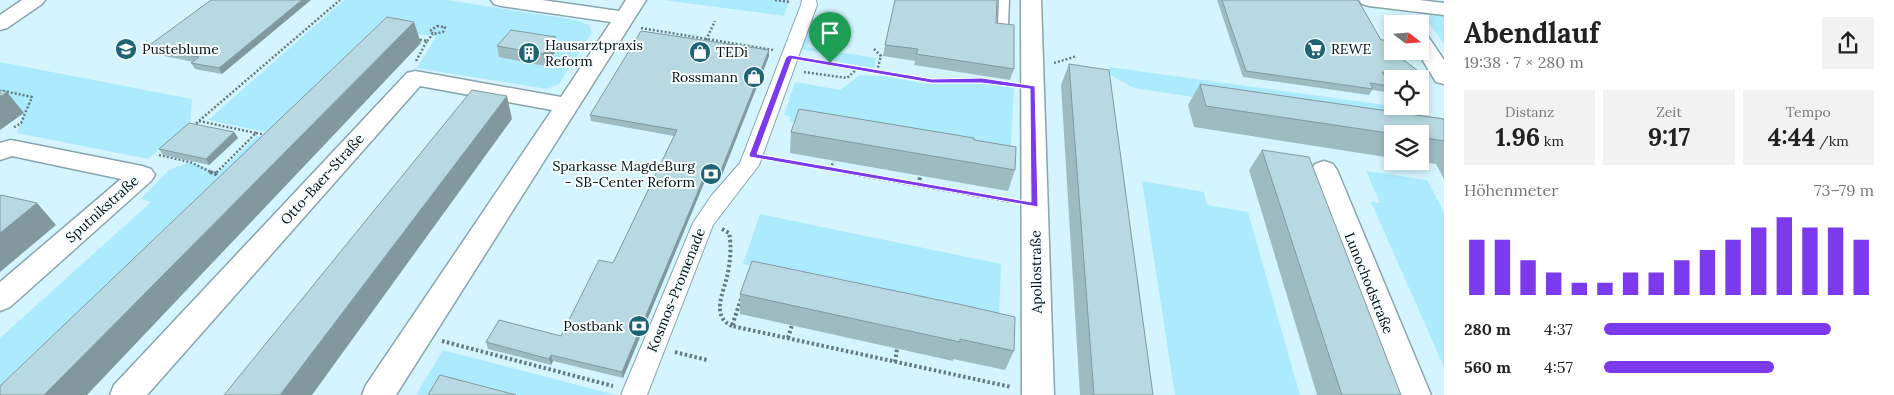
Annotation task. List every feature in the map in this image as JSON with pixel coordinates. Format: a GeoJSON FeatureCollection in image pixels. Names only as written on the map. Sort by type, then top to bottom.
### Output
{"type":"FeatureCollection","features":[{"type":"Feature","properties":{"kind":"street"},"geometry":{"type":"LineString","coordinates":[[0,24],[34,0]]}},
{"type":"Feature","properties":{"kind":"street"},"geometry":{"type":"LineString","coordinates":[[378,395],[626,14],[501,0]]}},
{"type":"Feature","properties":{"kind":"street","name":"Kosmos-Promenade"},"geometry":{"type":"LineString","coordinates":[[634,394],[703,223],[749,165],[785,59],[809,5],[809,0]]}},
{"type":"Feature","properties":{"kind":"street","name":"Apollostraße"},"geometry":{"type":"LineString","coordinates":[[1031,0],[1038,394]]}},
{"type":"Feature","properties":{"kind":"street"},"geometry":{"type":"LineString","coordinates":[[1369,0],[1444,9]]}},
{"type":"Feature","properties":{"kind":"street"},"geometry":{"type":"LineString","coordinates":[[1397,4],[1404,15]]}},
{"type":"Feature","properties":{"kind":"street"},"geometry":{"type":"LineString","coordinates":[[1429,53],[1444,76]]}},
{"type":"Feature","properties":{"kind":"street"},"geometry":{"type":"LineString","coordinates":[[415,78],[567,105]]}},
{"type":"Feature","properties":{"kind":"street","name":"Otto-Baer-Straße"},"geometry":{"type":"LineString","coordinates":[[126,395],[415,78]]}},
{"type":"Feature","properties":{"kind":"street","name":"Sputnikstraße"},"geometry":{"type":"LineString","coordinates":[[3,142],[12,148],[142,175]]}},
{"type":"Feature","properties":{"kind":"street","name":"Lunochodstraße"},"geometry":{"type":"LineString","coordinates":[[1324,170],[1415,395]]}},
{"type":"Feature","properties":{"kind":"street","name":"Sputnikstraße"},"geometry":{"type":"LineString","coordinates":[[0,299],[142,175]]}},
{"type":"Feature","properties":{"kind":"lane"},"geometry":{"type":"LineString","coordinates":[[1003,25],[1004,0]]}},
{"type":"Feature","properties":{"kind":"path"},"geometry":{"type":"LineString","coordinates":[[192,127],[340,0]]}},
{"type":"Feature","properties":{"kind":"path"},"geometry":{"type":"LineString","coordinates":[[626,14],[706,40],[785,59],[847,78],[858,68]]}},
{"type":"Feature","properties":{"kind":"path"},"geometry":{"type":"LineString","coordinates":[[706,40],[715,21]]}},
{"type":"Feature","properties":{"kind":"path"},"geometry":{"type":"LineString","coordinates":[[415,78],[412,69],[427,41],[433,34],[443,32],[445,28],[437,26],[432,28],[430,30],[433,34]]}},
{"type":"Feature","properties":{"kind":"path"},"geometry":{"type":"LineString","coordinates":[[411,38],[427,41]]}},
{"type":"Feature","properties":{"kind":"path"},"geometry":{"type":"LineString","coordinates":[[830,63],[836,44]]}},
{"type":"Feature","properties":{"kind":"path"},"geometry":{"type":"LineString","coordinates":[[874,49],[881,56],[877,71]]}},
{"type":"Feature","properties":{"kind":"path"},"geometry":{"type":"LineString","coordinates":[[1052,64],[1077,56]]}},
{"type":"Feature","properties":{"kind":"path"},"geometry":{"type":"LineString","coordinates":[[785,59],[830,63],[932,81],[982,80],[1033,88]]}},
{"type":"Feature","properties":{"kind":"path"},"geometry":{"type":"LineString","coordinates":[[0,94],[4,91],[32,97],[21,123],[3,142]]}},
{"type":"Feature","properties":{"kind":"path"},"geometry":{"type":"LineString","coordinates":[[198,121],[274,135]]}},
{"type":"Feature","properties":{"kind":"path"},"geometry":{"type":"LineString","coordinates":[[159,155],[190,162],[215,174],[256,133]]}},
{"type":"Feature","properties":{"kind":"path"},"geometry":{"type":"LineString","coordinates":[[142,175],[159,155],[166,150]]}},
{"type":"Feature","properties":{"kind":"path"},"geometry":{"type":"LineString","coordinates":[[753,155],[1035,205]]}},
{"type":"Feature","properties":{"kind":"path"},"geometry":{"type":"LineString","coordinates":[[831,169],[833,161]]}},
{"type":"Feature","properties":{"kind":"path"},"geometry":{"type":"LineString","coordinates":[[919,185],[920,176]]}},
{"type":"Feature","properties":{"kind":"path"},"geometry":{"type":"LineString","coordinates":[[703,223],[725,230],[731,237],[727,275],[719,303],[721,316],[725,324],[1038,394]]}},
{"type":"Feature","properties":{"kind":"path"},"geometry":{"type":"LineString","coordinates":[[732,326],[741,298]]}},
{"type":"Feature","properties":{"kind":"path"},"geometry":{"type":"LineString","coordinates":[[788,338],[792,326]]}},
{"type":"Feature","properties":{"kind":"path"},"geometry":{"type":"LineString","coordinates":[[417,334],[634,394]]}},
{"type":"Feature","properties":{"kind":"path"},"geometry":{"type":"LineString","coordinates":[[895,362],[897,349]]}},
{"type":"Feature","properties":{"kind":"path"},"geometry":{"type":"LineString","coordinates":[[681,354],[707,360]]}},
{"type":"Feature","properties":{"kind":"shaded area"},"geometry":{"type":"Polygon","coordinates":[[[344,0],[447,0],[576,20],[589,25],[592,33],[559,84],[547,89],[417,68],[436,36],[394,33],[285,132],[265,132],[208,120],[344,0]]]}},
{"type":"Feature","properties":{"kind":"shaded area"},"geometry":{"type":"Polygon","coordinates":[[[663,0],[789,0],[784,16],[663,0]]]}},
{"type":"Feature","properties":{"kind":"shaded area"},"geometry":{"type":"Polygon","coordinates":[[[1423,14],[1444,16],[1444,44],[1429,23],[1429,15],[1423,14]]]}},
{"type":"Feature","properties":{"kind":"shaded area"},"geometry":{"type":"Polygon","coordinates":[[[810,19],[817,20],[807,47],[830,51],[829,54],[798,49],[810,19]]]}},
{"type":"Feature","properties":{"kind":"shaded area"},"geometry":{"type":"Polygon","coordinates":[[[837,52],[876,58],[874,68],[834,61],[837,52]]]}},
{"type":"Feature","properties":{"kind":"shaded area"},"geometry":{"type":"Polygon","coordinates":[[[0,62],[192,99],[190,123],[148,159],[17,133],[24,113],[0,108],[0,62]]]}},
{"type":"Feature","properties":{"kind":"shaded area"},"geometry":{"type":"Polygon","coordinates":[[[1109,67],[1384,105],[1384,115],[1420,115],[1426,125],[1384,126],[1134,88],[1110,75],[1109,67]]]}},
{"type":"Feature","properties":{"kind":"shaded area"},"geometry":{"type":"Polygon","coordinates":[[[860,75],[882,76],[927,84],[984,84],[1014,88],[1010,164],[790,121],[791,117],[784,115],[795,82],[840,90],[860,75]]]}},
{"type":"Feature","properties":{"kind":"shaded area"},"geometry":{"type":"Polygon","coordinates":[[[257,136],[275,140],[0,395],[0,338],[151,202],[141,199],[169,170],[190,162],[218,173],[257,136]]]}},
{"type":"Feature","properties":{"kind":"shaded area"},"geometry":{"type":"Polygon","coordinates":[[[1366,171],[1427,180],[1444,212],[1444,367],[1371,202],[1380,203],[1366,171]]]}},
{"type":"Feature","properties":{"kind":"shaded area"},"geometry":{"type":"Polygon","coordinates":[[[1142,181],[1204,192],[1207,205],[1248,212],[1300,395],[1175,395],[1142,181]]]}},
{"type":"Feature","properties":{"kind":"shaded area"},"geometry":{"type":"Polygon","coordinates":[[[760,214],[1001,264],[999,317],[743,264],[760,214]]]}},
{"type":"Feature","properties":{"kind":"shaded area"},"geometry":{"type":"Polygon","coordinates":[[[443,350],[616,395],[416,395],[443,350]]]}},
{"type":"Feature","properties":{"kind":"building"},"geometry":{"type":"Polygon","coordinates":[[[211,0],[302,0],[219,68],[191,63],[199,57],[147,47],[211,0]]]}},
{"type":"Feature","properties":{"kind":"building"},"geometry":{"type":"Polygon","coordinates":[[[895,0],[997,0],[996,23],[1014,25],[1014,69],[916,54],[918,49],[885,45],[895,0]]]}},
{"type":"Feature","properties":{"kind":"building","name":"REWE"},"geometry":{"type":"Polygon","coordinates":[[[1222,0],[1358,0],[1381,40],[1384,40],[1384,60],[1404,60],[1417,70],[1384,70],[1384,72],[1382,72],[1384,85],[1370,83],[1373,89],[1246,71],[1222,0]]]}},
{"type":"Feature","properties":{"kind":"building"},"geometry":{"type":"Polygon","coordinates":[[[387,17],[414,22],[44,395],[0,395],[0,386],[387,17]]]}},
{"type":"Feature","properties":{"kind":"building"},"geometry":{"type":"Polygon","coordinates":[[[511,30],[556,37],[543,54],[497,46],[511,30]]]}},
{"type":"Feature","properties":{"kind":"building"},"geometry":{"type":"Polygon","coordinates":[[[641,31],[769,50],[720,173],[707,170],[622,372],[551,355],[549,359],[486,342],[499,320],[561,336],[599,260],[613,263],[677,130],[590,115],[641,31]]]}},
{"type":"Feature","properties":{"kind":"building"},"geometry":{"type":"Polygon","coordinates":[[[1069,64],[1109,70],[1153,395],[1094,395],[1069,64]]]}},
{"type":"Feature","properties":{"kind":"building"},"geometry":{"type":"Polygon","coordinates":[[[1200,84],[1384,110],[1384,115],[1416,115],[1444,119],[1444,141],[1429,138],[1429,125],[1384,125],[1384,132],[1206,106],[1200,84]]]}},
{"type":"Feature","properties":{"kind":"building"},"geometry":{"type":"Polygon","coordinates":[[[0,90],[7,92],[0,97],[0,90]]]}},
{"type":"Feature","properties":{"kind":"building"},"geometry":{"type":"Polygon","coordinates":[[[472,90],[507,96],[280,395],[224,395],[472,90]]]}},
{"type":"Feature","properties":{"kind":"building"},"geometry":{"type":"Polygon","coordinates":[[[799,109],[974,138],[974,140],[1016,147],[1015,170],[791,132],[799,109]]]}},
{"type":"Feature","properties":{"kind":"building"},"geometry":{"type":"Polygon","coordinates":[[[189,123],[234,132],[206,159],[159,149],[189,123]]]}},
{"type":"Feature","properties":{"kind":"building"},"geometry":{"type":"Polygon","coordinates":[[[1262,150],[1309,157],[1401,395],[1342,395],[1262,150]]]}},
{"type":"Feature","properties":{"kind":"building"},"geometry":{"type":"Polygon","coordinates":[[[0,196],[37,203],[0,233],[0,196]]]}},
{"type":"Feature","properties":{"kind":"building"},"geometry":{"type":"Polygon","coordinates":[[[752,261],[1015,317],[1014,351],[960,339],[960,342],[740,294],[752,261]]]}},
{"type":"Feature","properties":{"kind":"building"},"geometry":{"type":"Polygon","coordinates":[[[440,375],[516,395],[428,395],[440,375]]]}},
{"type":"Feature","properties":{"kind":"place","name":"Pusteblume"},"geometry":{"type":"Point","coordinates":[126,49]}},
{"type":"Feature","properties":{"kind":"place","name":"REWE"},"geometry":{"type":"Point","coordinates":[1315,49]}},
{"type":"Feature","properties":{"kind":"place","name":"TEDi"},"geometry":{"type":"Point","coordinates":[700,52]}},
{"type":"Feature","properties":{"kind":"place","name":"Hausarztpraxis Reform"},"geometry":{"type":"Point","coordinates":[529,53]}},
{"type":"Feature","properties":{"kind":"place","name":"Rossmann"},"geometry":{"type":"Point","coordinates":[754,77]}},
{"type":"Feature","properties":{"kind":"place","name":"Sparkasse MagdeBurg - SB-Center Reform"},"geometry":{"type":"Point","coordinates":[711,174]}},
{"type":"Feature","properties":{"kind":"place","name":"Postbank"},"geometry":{"type":"Point","coordinates":[639,326]}},
{"type":"Feature","properties":{"kind":"route"},"geometry":{"type":"LineString","coordinates":[[790,57],[830,63],[932,81],[982,80],[1033,88],[1035,205],[753,155],[790,57]]}}]}
